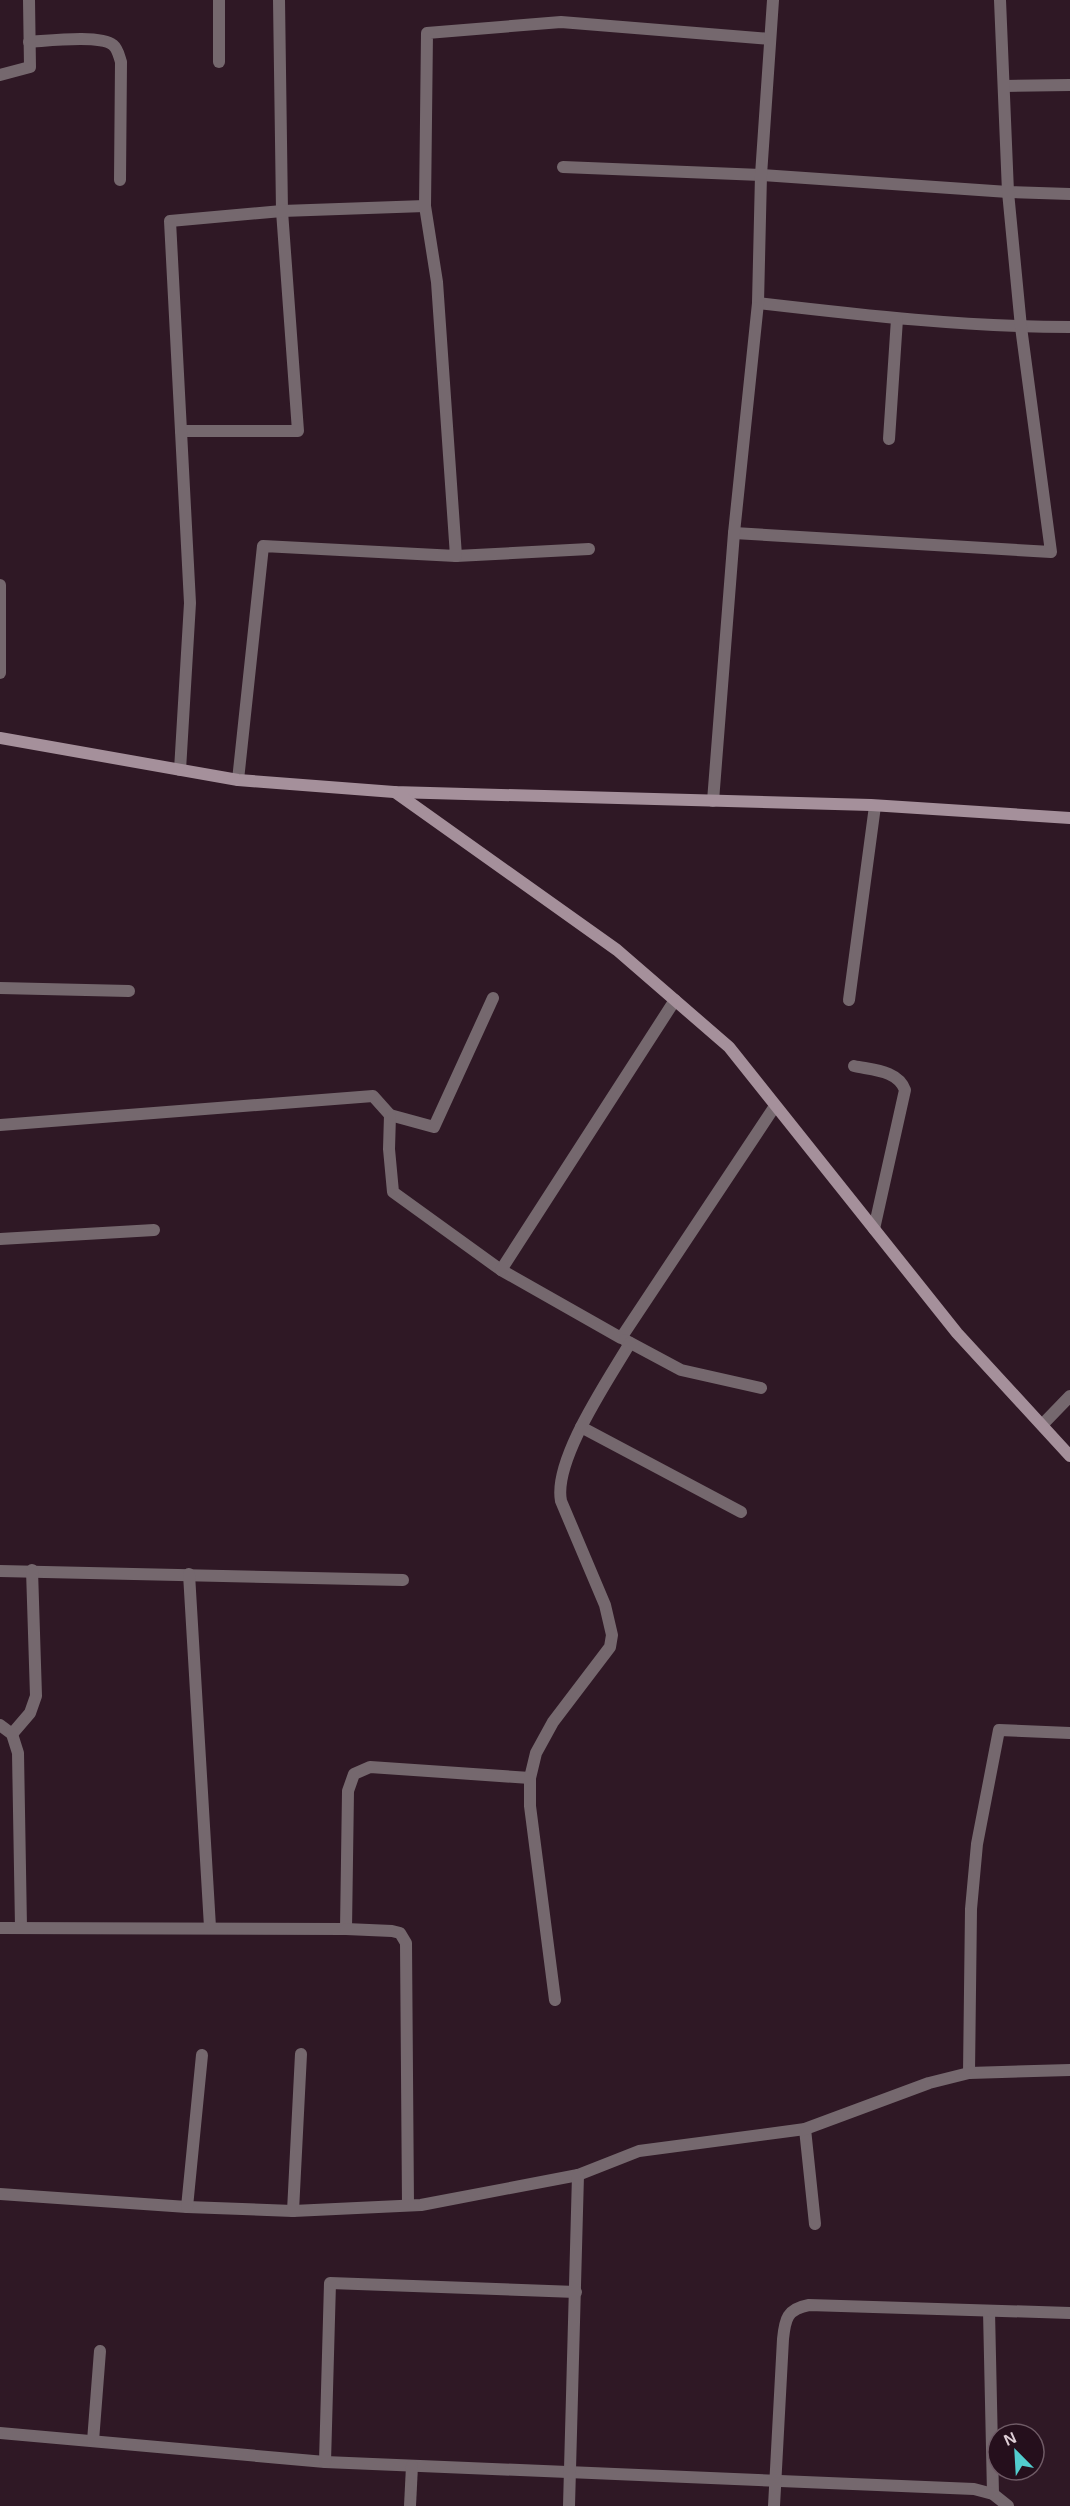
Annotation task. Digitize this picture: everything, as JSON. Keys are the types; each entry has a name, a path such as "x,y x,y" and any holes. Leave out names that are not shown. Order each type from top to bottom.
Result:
{"street":[{"path":"0,75 30,68 29,0"},
{"path":"219,0 219,62"},
{"path":"181,431 298,431 282,211 279,0"},
{"path":"713,801 734,533 758,303 761,175 773,0"},
{"path":"734,533 1051,552 1021,327 1008,192 1000,0"},
{"path":"456,556 437,282 425,206 427,33 561,22 770,39"},
{"path":"29,42 94,39 106,41 118,51 121,62 120,180"},
{"path":"1004,86 1070,85"},
{"path":"563,167 761,175 1008,192 1070,194"},
{"path":"180,770 190,603 170,221 282,211 425,206"},
{"path":"758,303 897,319 1021,327 1070,327"},
{"path":"888,439 897,319"},
{"path":"238,780 263,546 456,556 589,549"},
{"path":"0,585 0,673"},
{"path":"0,738 238,780 394,792 875,806 1070,818"},
{"path":"394,792 617,950 729,1047 957,1333 1070,1456"},
{"path":"849,1000 875,806"},
{"path":"0,988 129,991"},
{"path":"0,1125 373,1096 390,1115 434,1126 494,998"},
{"path":"501,1270 675,1000"},
{"path":"854,1066 896,1077 902,1082 904,1090 874,1229"},
{"path":"555,2000 530,1806 530,1778 536,1753 553,1722 610,1647 612,1635 605,1605 561,1501 559,1491 561,1479 581,1427 626,1340 775,1106"},
{"path":"390,1115 389,1149 393,1192 501,1270 681,1370 761,1388"},
{"path":"0,1239 154,1230"},
{"path":"1042,1425 1070,1396"},
{"path":"581,1427 741,1512"},
{"path":"12,1734 30,1713 36,1696 32,1570"},
{"path":"0,1571 403,1580"},
{"path":"189,1574 210,1928"},
{"path":"0,1725 12,1734 18,1753 21,1927"},
{"path":"969,2073 971,1909 977,1844 999,1730 1070,1733"},
{"path":"346,1929 348,1791 354,1774 370,1767 530,1778"},
{"path":"0,1928 346,1929 400,1933 406,1943 408,2205"},
{"path":"293,2211 301,2054"},
{"path":"187,2207 202,2055"},
{"path":"0,2194 187,2207 293,2211 421,2205 578,2175 639,2151 805,2129 929,2083 969,2073 1070,2070"},
{"path":"805,2129 815,2224"},
{"path":"569,2506 578,2175"},
{"path":"326,2462 330,2283 576,2292"},
{"path":"774,2506 784,2321 793,2309 809,2305 1070,2313"},
{"path":"989,2311 993,2494"},
{"path":"93,2441 100,2351"},
{"path":"0,2433 326,2462 974,2489 993,2494 1008,2506"},
{"path":"410,2506 412,2466"}]}
